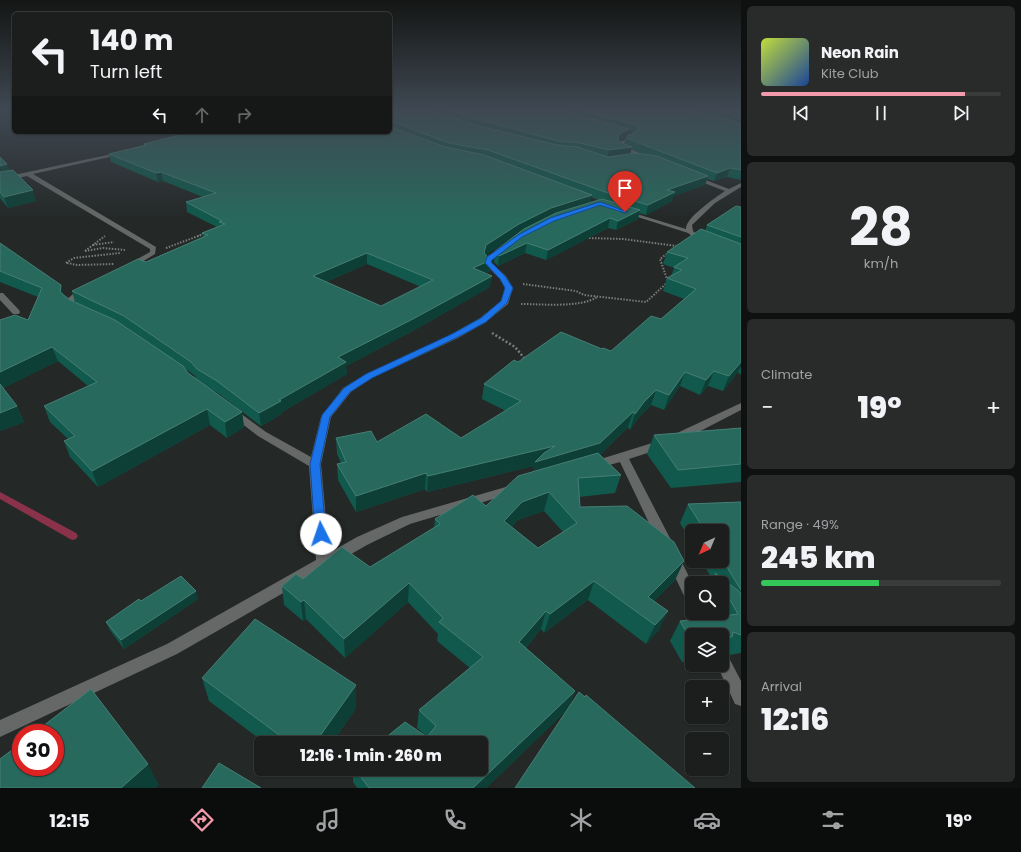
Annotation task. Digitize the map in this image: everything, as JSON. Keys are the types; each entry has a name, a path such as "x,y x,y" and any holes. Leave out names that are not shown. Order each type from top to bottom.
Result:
{"street":[{"path":"619,146 621,148 655,162 634,158"},
{"path":"0,180 129,152"},
{"path":"28,174 112,222 153,250 136,262 123,268"},
{"path":"688,176 729,191"},
{"path":"690,232 689,225 703,208 741,185"},
{"path":"622,211 690,232 698,238"},
{"path":"323,563 315,464 326,417 347,390 369,376 455,336 477,324 505,302 509,288 488,263 489,259 514,240"},
{"path":"85,313 69,304 69,301 78,292 91,285"},
{"path":"0,295 16,312"},
{"path":"224,405 262,434 315,464"},
{"path":"585,468 642,451 690,433 741,406"},
{"path":"623,457 685,584"},
{"path":"0,729 172,649 362,541 406,520 526,485"},
{"path":"728,672 741,698"}],"path":[{"path":"112,222 106,228 106,234 100,241 85,251 103,248 115,250 153,250"},
{"path":"670,226 674,234 673,241 677,246"},
{"path":"136,262 99,265 66,263 74,258 85,256 153,250 211,231"},
{"path":"582,238 623,239 677,246"},
{"path":"509,288 520,284 534,284 597,296 646,302 668,282 660,259 670,251"},
{"path":"505,302 529,304 591,301 597,296"},
{"path":"477,324 521,351 527,362"}],"building":[{"path":"144,146 442,146 484,155 592,195 551,208 519,224 486,245 484,253 491,260 473,268 492,276 411,320 338,357 346,362 259,413 217,381 197,369 191,362 124,316 72,291 138,259 146,262 208,235 202,233 225,224 219,222 222,221 186,202 216,193 161,172 156,173 109,154","holes":["367,253 433,280 381,306 313,276"]},
{"path":"464,146 565,146 578,147 608,157 636,153 657,156 708,176 667,190 675,192 648,205 605,192 488,150"},
{"path":"591,146 632,147 609,150"},
{"path":"646,146 741,146 741,170 730,168 717,173"},
{"path":"0,157 7,164 0,166"},
{"path":"13,170 33,190 4,197 0,192 0,172"},
{"path":"602,199 640,210 618,221 610,218 548,250 527,243 499,256 495,252 524,229 556,213"},
{"path":"736,206 741,207 741,237 707,225"},
{"path":"701,229 741,244 741,362 729,376 714,371 706,380 685,372 669,395 656,390 635,414 633,412 600,443 535,462 544,453 555,446 428,476 426,473 356,496 337,464 346,462 336,438 371,431 377,442 426,414 461,438 521,401 484,384 514,360 518,362 561,332 602,349 611,351 651,316 661,319 696,289 667,278 682,270 674,267 688,258 667,252"},
{"path":"0,243 61,285 60,292 70,300 115,320 183,366 188,373 242,412 225,422 207,409 92,471 64,441 75,436 44,406 97,382 52,347 0,372 0,320 15,315 28,320 42,288 0,271"},
{"path":"0,384 17,406 0,413"},
{"path":"741,428 741,464 678,470 654,435"},
{"path":"598,453 621,475 578,478 580,507 627,506 674,542 684,561 648,597 668,611 655,625 594,581 550,614 546,611 519,642 575,691 488,774 488,736 428,736 436,726 419,710 483,657 439,622 443,618 409,583 344,639 304,600 301,602 282,586 296,574 303,579 342,547 370,567 440,524 435,519 473,495 486,506 518,476","holes":["549,492 577,523 538,548 504,521 522,502"]},
{"path":"741,502 741,590 728,568 729,568 729,524 701,524 688,504"},
{"path":"181,576 196,591 121,640 106,622 139,599 141,601"},
{"path":"729,584 741,593 741,635 733,632 732,637 729,637 729,628 685,628 685,630 680,621 729,620 730,615 738,614 729,598"},
{"path":"255,619 356,685 320,736 281,736 202,678"},
{"path":"91,689 148,764 121,788 0,788 0,759 12,750 12,776 64,776 64,724 46,724"},
{"path":"579,692 585,697 586,695 695,788 515,788"},
{"path":"405,722 426,736 388,736"},
{"path":"219,763 261,788 202,788"},
{"path":"360,776 486,776 473,788 369,788"}],"waterway":[{"path":"0,495 73,536"}],"route":[{"path":"321,534 315,464 326,417 347,390 369,376 455,336 483,320 505,302 509,288 488,263 489,259 520,236 552,220 600,204 625,212"}]}
